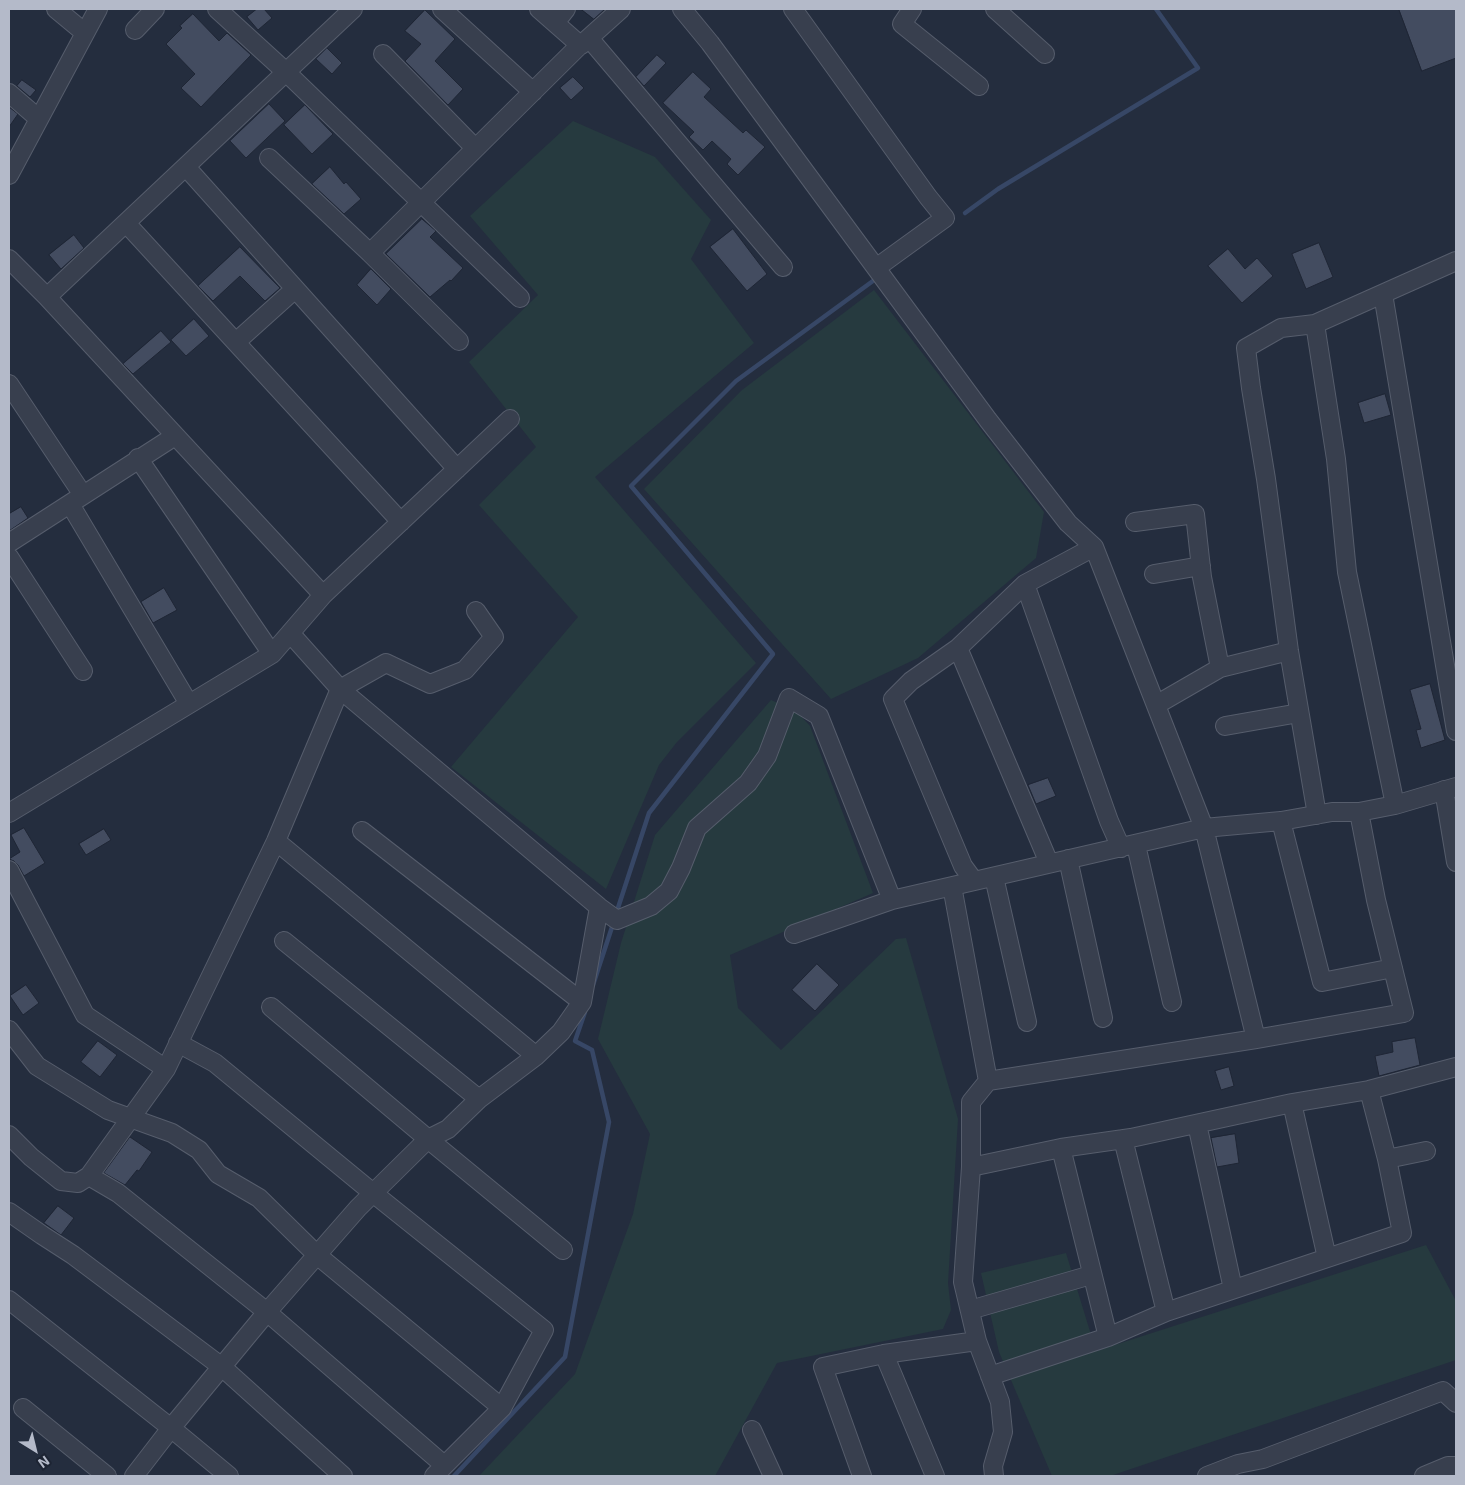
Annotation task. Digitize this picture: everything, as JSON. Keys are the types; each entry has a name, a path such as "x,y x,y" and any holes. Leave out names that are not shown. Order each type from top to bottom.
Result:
{"street":[{"path":"56,9 85,33"},
{"path":"9,175 98,9"},
{"path":"135,30 156,9"},
{"path":"47,297 353,9"},
{"path":"442,9 533,92"},
{"path":"539,9 555,23 584,42 783,267"},
{"path":"555,23 566,9"},
{"path":"370,253 584,42 621,9"},
{"path":"682,9 710,43 988,420 1068,523 1094,547 1204,828 1256,1039"},
{"path":"794,9 945,218 876,268"},
{"path":"912,9 902,24 979,86"},
{"path":"995,9 1046,54"},
{"path":"226,12 520,298"},
{"path":"382,54 475,148"},
{"path":"9,93 39,119"},
{"path":"269,158 370,253 459,341"},
{"path":"186,167 457,469"},
{"path":"126,223 401,522"},
{"path":"9,259 47,297 323,595"},
{"path":"1317,815 1289,651 1266,478 1246,348 1281,328 1315,324 1456,261"},
{"path":"236,342 295,289"},
{"path":"1383,294 1456,731"},
{"path":"1315,324 1336,459 1347,572 1395,804"},
{"path":"9,384 76,500 189,704"},
{"path":"9,812 272,654 323,595 510,419"},
{"path":"9,543 138,458 175,436"},
{"path":"138,458 272,654"},
{"path":"1135,522 1195,514 1201,566 1220,668"},
{"path":"974,881 963,866 893,699 911,681 958,648 1025,584 1094,547"},
{"path":"9,557 83,671"},
{"path":"1154,574 1201,566"},
{"path":"1025,584 1109,821 1129,846 1172,1002"},
{"path":"9,1135 31,1158 61,1181 78,1183 89,1176 166,1069 276,841 340,689 386,663 430,684 465,670 494,637 476,611"},
{"path":"290,633 340,689 609,914"},
{"path":"958,648 1049,863"},
{"path":"1156,705 1220,668 1289,651"},
{"path":"609,914 651,906 669,891 681,868 697,828 748,783 767,756 789,698 819,716 892,900"},
{"path":"1224,726 1299,713"},
{"path":"794,934 892,900 1204,828 1281,820 1332,812 1359,812 1450,789 1456,862"},
{"path":"994,1476 993,1466 1003,1432 1000,1402 977,1342 964,1282 971,1167 971,1102 988,1081 1256,1039 1404,1013 1376,900 1359,812"},
{"path":"1281,820 1322,982 1393,968"},
{"path":"362,831 582,1002"},
{"path":"276,841 536,1056"},
{"path":"1068,859 1103,1018"},
{"path":"9,870 85,1015 166,1069"},
{"path":"994,876 1027,1022"},
{"path":"952,886 988,1081"},
{"path":"134,1476 267,1312 373,1193 428,1139 448,1129 479,1099 536,1056 561,1032 582,1002 609,914"},
{"path":"284,941 479,1099"},
{"path":"271,1007 563,1250"},
{"path":"9,1030 37,1066 108,1110 172,1133 199,1150 218,1174 259,1198 316,1255 502,1408"},
{"path":"89,1176 118,1193 267,1312 439,1471 502,1408 544,1330 215,1063 178,1043"},
{"path":"971,1167 1061,1148 1123,1139 1292,1103 1369,1090 1456,1067"},
{"path":"990,1376 1108,1337 1166,1312 1402,1234 1369,1090"},
{"path":"1292,1103 1327,1258"},
{"path":"1197,1124 1233,1289"},
{"path":"1123,1139 1166,1312"},
{"path":"1061,1148 1091,1275 1108,1337"},
{"path":"1386,1160 1426,1151"},
{"path":"9,1212 73,1255 222,1367 343,1476"},
{"path":"970,1310 1091,1275"},
{"path":"9,1300 172,1428 229,1476"},
{"path":"862,1476 823,1367 884,1354 977,1342"},
{"path":"884,1354 935,1476"},
{"path":"1207,1476 1238,1464 1263,1459 1443,1391 1456,1403"},
{"path":"23,1408 107,1476"},
{"path":"752,1430 773,1476"},
{"path":"1424,1476 1448,1466 1456,1466"}],"green space":[{"path":"573,121 655,157 711,220 691,259 754,343 595,477 756,663 677,742 659,765 606,889 451,767 578,617 479,505 536,447 469,362 538,295 470,216"},
{"path":"874,290 1044,512 1036,558 918,658 831,699 644,489 742,390"},
{"path":"771,700 796,711 810,726 873,893 730,955 738,1008 781,1050 896,939 906,938 958,1119 948,1283 951,1310 943,1329 777,1363 715,1476 479,1476 575,1374 633,1214 650,1134 598,1039 621,943 655,835"},
{"path":"1426,1245 1456,1301 1456,1360 1110,1476 1052,1476 999,1352 981,1273 1066,1253 1096,1351"}],"building":[{"path":"257,9 264,9 272,18 258,30 247,17"},
{"path":"581,9 605,9 594,19"},
{"path":"1399,9 1456,9 1456,58 1422,71"},
{"path":"425,10 455,39 435,61 463,89 448,105 405,61 421,44 405,31"},
{"path":"193,14 219,41 227,33 251,55 201,107 181,88 195,74 166,44 182,28 180,26"},
{"path":"327,48 342,63 332,74 316,59"},
{"path":"657,55 666,63 644,86 636,77"},
{"path":"693,72 711,89 704,97 743,133 746,130 765,147 738,175 727,164 731,159 712,141 703,150 689,137 694,132 663,103"},
{"path":"573,77 584,88 571,100 560,88"},
{"path":"22,80 36,90 30,97 17,86"},
{"path":"269,104 285,121 246,158 230,141"},
{"path":"305,105 333,134 312,154 284,125"},
{"path":"9,107 18,114 9,127"},
{"path":"330,167 344,184 346,182 361,199 344,214 312,184"},
{"path":"422,219 436,231 430,237 463,268 451,281 430,297 386,254"},
{"path":"733,229 767,274 747,291 710,247"},
{"path":"74,235 84,248 61,269 49,255"},
{"path":"1319,243 1333,277 1306,289 1292,254"},
{"path":"240,247 280,288 265,301 240,276 213,301 198,286"},
{"path":"1228,249 1245,269 1257,258 1273,276 1242,303 1208,266"},
{"path":"371,269 391,289 377,305 357,285"},
{"path":"194,319 209,336 186,356 171,340"},
{"path":"161,331 171,342 133,374 123,364"},
{"path":"1385,394 1391,415 1364,423 1358,403"},
{"path":"21,507 28,518 9,531 9,514"},
{"path":"164,588 177,610 153,623 141,602"},
{"path":"1430,684 1445,740 1421,748 1416,730 1421,729 1410,690"},
{"path":"1048,778 1056,796 1036,804 1028,785"},
{"path":"24,828 45,863 24,876 18,865 9,859 20,852 11,835"},
{"path":"104,829 111,840 86,855 79,844"},
{"path":"817,964 839,985 815,1011 792,990"},
{"path":"26,985 39,1003 23,1015 10,996"},
{"path":"1415,1038 1420,1065 1379,1076 1375,1056 1393,1052 1392,1042"},
{"path":"98,1041 117,1055 100,1077 81,1062"},
{"path":"1229,1067 1234,1086 1221,1090 1215,1071"},
{"path":"1235,1134 1239,1163 1217,1167 1211,1138"},
{"path":"130,1137 152,1152 139,1171 137,1170 125,1185 104,1173"},
{"path":"58,1206 74,1218 61,1235 44,1223"}],"waterway":[{"path":"965,213 998,189 1198,68 1156,9"},
{"path":"616,914 649,813 773,654 631,486 736,381 877,278"},
{"path":"593,985 613,924"},
{"path":"454,1476 565,1357 609,1122 592,1050 575,1041 585,1012"}]}
